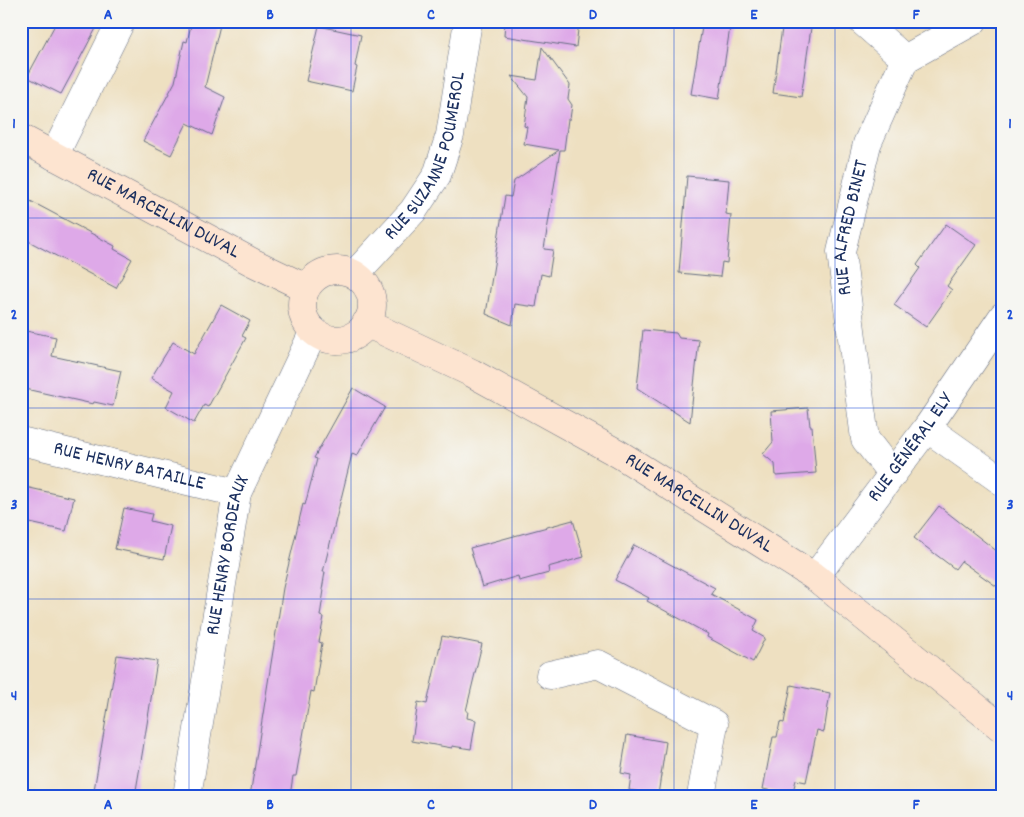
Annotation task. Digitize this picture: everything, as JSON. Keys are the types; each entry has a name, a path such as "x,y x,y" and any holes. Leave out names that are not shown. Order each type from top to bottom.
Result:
{"main road":[{"name":"RUE MARCELLIN DUVAL","path":"21,138 252,262 306,288"},
{"path":"344,270 355,274 363,281 369,291 372,302 371,313 366,324 348,338 336,340 324,337 314,331 302,311 302,299 306,288 322,272 344,270"},
{"name":"RUE MARCELLIN DUVAL","path":"366,324 472,374 619,454 815,577 1003,729"}],"street":[{"path":"54,156 121,21"},
{"name":"RUE SUZANNE POUMEROL","path":"355,274 413,211 437,175 450,136 468,21"},
{"path":"862,21 905,59 972,21"},
{"name":"RUE ALFRED BINET","path":"892,474 865,439 841,252 867,144 905,59"},
{"name":"RUE GÉNÉRAL ELY","path":"815,577 927,428 1003,316"},
{"name":"RUE HENRY BORDEAUX","path":"186,796 237,493 314,331"},
{"path":"927,428 1003,482"},
{"name":"RUE HENRY BATAILLE","path":"21,441 237,493"},
{"path":"550,675 598,664 714,724 701,796"}],"building":[{"path":"57,21 100,21 61,94 27,77"},
{"path":"192,21 221,21 205,87 225,97 212,135 187,123 171,155 143,141 175,82 184,41 187,42"},
{"path":"505,21 579,21 576,47 504,36"},
{"path":"703,21 731,21 719,99 691,94"},
{"path":"783,21 812,21 801,97 773,93"},
{"path":"319,26 361,35 352,91 306,81"},
{"path":"542,47 570,85 568,99 572,105 564,150 560,150 544,249 553,250 549,276 541,274 536,307 515,304 512,325 486,314 505,196 511,197 514,181 559,150 524,144 527,127 524,126 528,97 511,76 537,80"},
{"path":"687,176 729,180 726,214 731,215 727,263 722,262 720,277 679,273"},
{"path":"21,196 115,246 114,249 132,259 116,288 21,237"},
{"path":"946,224 976,245 947,286 952,290 926,327 894,305 920,268 917,265"},
{"path":"221,305 250,321 242,336 246,338 208,407 204,405 194,423 166,407 174,391 151,378 173,342 194,354"},
{"path":"21,330 56,337 52,356 121,371 113,406 94,402 93,404 21,388"},
{"path":"643,330 676,333 679,338 699,340 690,422 637,388"},
{"path":"353,388 385,407 357,456 352,454 323,572 325,572 322,590 324,590 320,616 324,617 319,642 322,643 314,692 311,691 296,776 293,776 290,796 250,796 283,588 303,504 305,505 317,459 314,458"},
{"path":"808,408 810,426 812,426 816,473 776,476 775,464 763,454 773,442 771,411"},
{"path":"21,486 74,498 66,531 21,521"},
{"path":"939,506 1003,556 1003,591 961,561 955,569 914,538"},
{"path":"124,508 152,514 150,521 171,526 164,559 115,549"},
{"path":"573,520 584,557 548,567 549,573 519,581 518,576 482,587 470,548"},
{"path":"634,545 715,588 711,594 758,620 753,631 765,638 753,662 707,637 708,634 647,601 649,598 615,580"},
{"path":"442,636 482,644 466,711 468,711 467,718 476,720 471,749 452,746 452,748 412,741 418,702 427,704"},
{"path":"117,655 157,661 135,796 93,796"},
{"path":"791,685 830,693 824,732 817,730 806,782 796,780 792,795 763,789 773,737 777,737 780,722 784,723"},
{"path":"627,735 666,742 658,795 629,790 631,775 621,773"}]}
